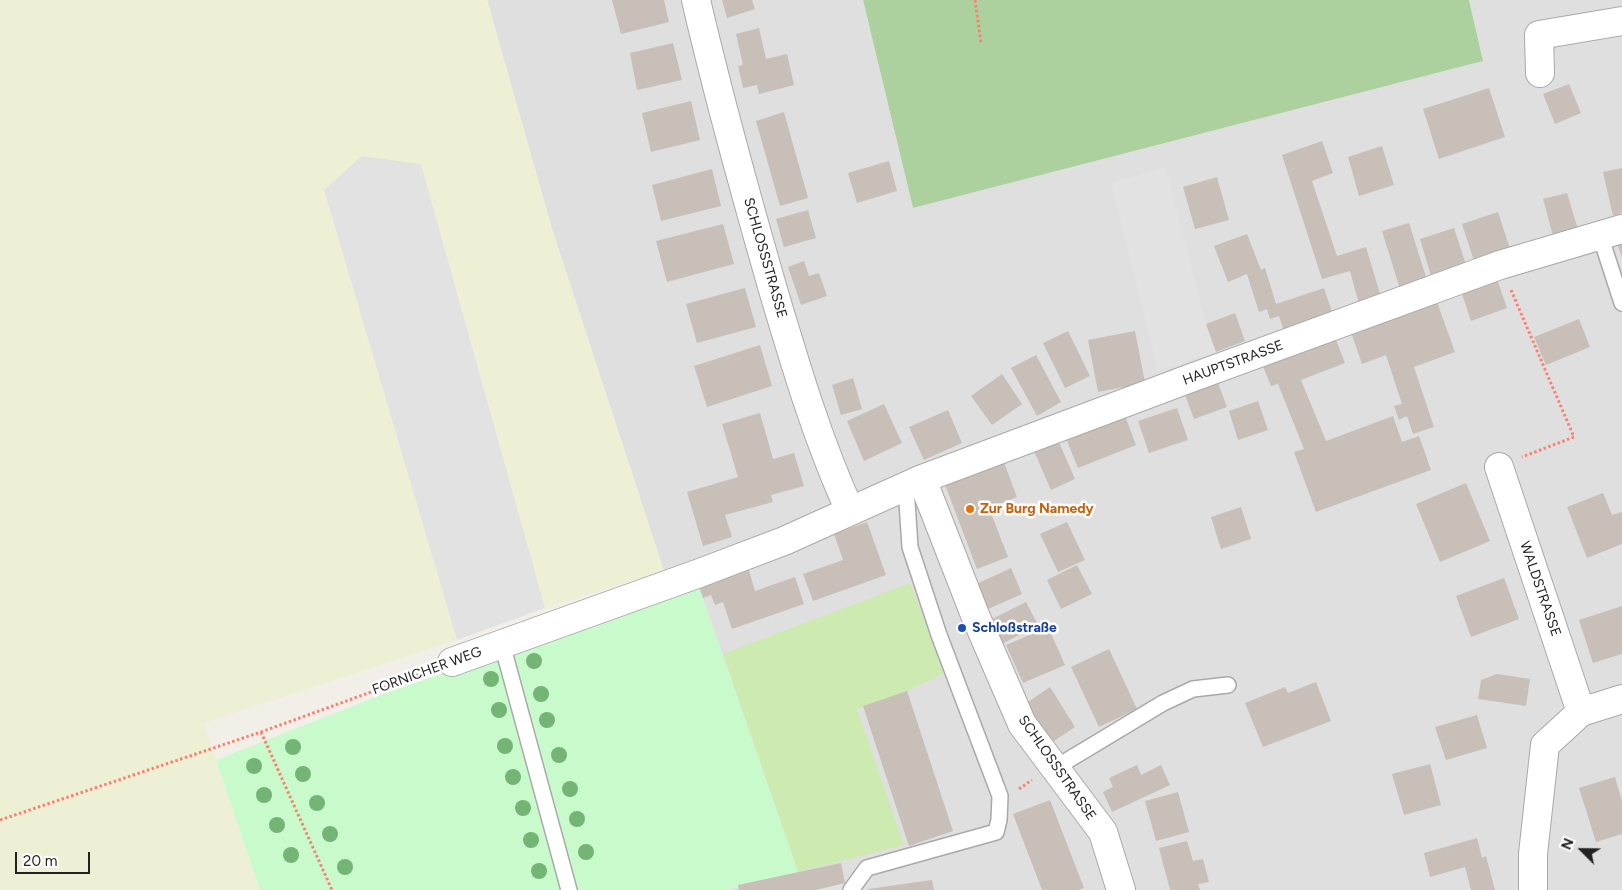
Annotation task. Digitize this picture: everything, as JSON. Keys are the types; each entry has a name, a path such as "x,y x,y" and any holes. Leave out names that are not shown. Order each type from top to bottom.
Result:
{"street":[{"name":"SCHLOSSSTRASSE","path":"696,0 747,198 799,377 834,475 850,511"},
{"path":"1540,73 1539,34 1622,21"},
{"name":"HAUPTSTRASSE","path":"850,511 914,483 1500,265 1611,232"},
{"name":"WALDSTRASSE","path":"1498,467 1582,712"},
{"name":"SCHLOSSSTRASSE","path":"914,483 975,615 1022,724 1102,832 1121,890"},
{"name":"FORNICHER WEG","path":"452,662 784,541 850,511"},
{"path":"1533,890 1533,854 1545,745 1582,712 1622,699"}],"lane":[{"path":"1611,232 1622,303"},
{"path":"851,890 867,868 996,832 999,820 1000,796 939,635 910,547 914,483"},
{"path":"502,644 569,890"},
{"path":"1055,768 1163,703 1193,689 1228,685"}],"path":[{"path":"975,0 981,43"},
{"path":"1498,467 1574,437 1500,265"},
{"name":"FORNICHER WEG","path":"0,820 261,732 452,662"},
{"path":"261,732 332,890"}],"shaded area":[{"path":"487,0 863,0 913,208 1483,61 1469,0 1622,0 1622,890 727,890 798,872 699,587 664,571 552,229"},
{"path":"362,156 421,164 545,608 457,640 324,190"},
{"path":"1166,167 1206,324 1216,352 1158,371 1111,183"},
{"path":"845,883 866,890 816,890"}],"green space":[{"path":"0,0 487,0 552,229 664,571 545,608 421,164 324,191 457,640 204,723 260,890 0,890"},
{"path":"863,0 1469,0 1483,61 913,208"},
{"path":"910,583 945,673 907,691 857,709 904,845 798,872 723,654"},
{"path":"699,587 798,872 727,890 260,890 216,760 386,693"}],"building":[{"path":"612,0 664,0 669,22 621,34"},
{"path":"722,0 752,0 755,9 727,18"},
{"path":"759,28 766,59 787,54 794,85 759,94 757,85 743,88 738,66 743,65 736,34"},
{"path":"673,43 682,80 637,90 630,53"},
{"path":"1569,84 1581,113 1555,124 1543,94"},
{"path":"1489,88 1505,137 1439,159 1423,109"},
{"path":"691,101 700,140 651,152 642,113"},
{"path":"784,112 808,198 780,206 756,121"},
{"path":"1322,141 1333,173 1312,181 1337,256 1366,247 1381,297 1359,304 1350,271 1322,279 1282,155"},
{"path":"1382,146 1394,185 1359,196 1348,157"},
{"path":"889,161 897,191 857,203 848,173"},
{"path":"1622,168 1622,213 1613,216 1603,172"},
{"path":"712,169 721,206 661,221 652,185"},
{"path":"1217,177 1229,220 1195,229 1183,187"},
{"path":"1567,193 1578,229 1553,236 1543,199"},
{"path":"808,210 816,238 784,247 776,219"},
{"path":"1498,212 1511,252 1475,264 1462,224"},
{"path":"1409,223 1427,280 1400,289 1382,231"},
{"path":"723,224 734,264 667,282 656,241"},
{"path":"1454,228 1466,265 1431,276 1420,239"},
{"path":"1247,234 1261,270 1265,268 1276,304 1324,288 1333,315 1284,331 1279,316 1270,319 1267,309 1259,312 1247,274 1228,282 1214,246"},
{"path":"1622,244 1622,258 1618,245"},
{"path":"804,261 809,276 819,273 827,296 801,305 788,267"},
{"path":"1497,279 1507,308 1471,321 1461,291"},
{"path":"745,288 756,327 697,343 686,304"},
{"path":"1437,302 1455,352 1414,367 1434,427 1413,434 1407,416 1399,420 1394,406 1402,404 1386,355 1362,364 1351,332"},
{"path":"1235,313 1245,341 1216,352 1206,324"},
{"path":"1579,319 1590,347 1546,365 1534,337"},
{"path":"1068,331 1090,376 1065,388 1043,343"},
{"path":"1135,331 1145,383 1098,392 1088,340"},
{"path":"1334,335 1345,363 1301,380 1326,441 1393,416 1402,442 1419,436 1431,470 1316,512 1294,452 1304,449 1278,384 1283,382 1271,386 1262,364"},
{"path":"760,345 772,386 707,407 694,366"},
{"path":"1036,355 1061,402 1037,416 1011,368"},
{"path":"1002,374 1022,404 992,425 971,396"},
{"path":"853,378 862,409 841,415 832,385"},
{"path":"1218,383 1227,407 1194,419 1185,395"},
{"path":"1258,401 1268,430 1238,440 1229,411"},
{"path":"884,404 902,443 864,461 847,421"},
{"path":"1177,408 1188,440 1149,453 1138,421"},
{"path":"948,410 962,443 924,460 909,427"},
{"path":"760,413 773,459 794,453 804,486 771,495 773,502 725,515 732,537 703,546 687,492 738,477 722,424"},
{"path":"1124,413 1136,445 1078,468 1065,436"},
{"path":"1058,440 1075,479 1051,490 1034,451"},
{"path":"1003,460 1017,497 989,508 1008,557 977,569 944,482"},
{"path":"1466,483 1490,541 1440,562 1416,504"},
{"path":"1603,493 1612,515 1622,512 1622,544 1587,558 1567,507"},
{"path":"1241,507 1251,539 1221,549 1211,517"},
{"path":"867,522 886,575 813,601 803,574 843,560 834,534"},
{"path":"1067,522 1085,560 1058,572 1040,534"},
{"path":"1077,565 1092,594 1061,609 1047,580"},
{"path":"748,567 755,591 795,577 804,604 732,629 723,602 715,605 711,595 703,598 699,587"},
{"path":"1011,568 1022,594 986,610 974,585"},
{"path":"1504,578 1519,619 1471,637 1456,596"},
{"path":"1026,602 1038,625 1000,645 988,621"},
{"path":"1622,606 1622,654 1593,663 1579,620"},
{"path":"1048,627 1065,665 1023,683 1006,645"},
{"path":"1109,649 1137,709 1099,727 1071,667"},
{"path":"1497,674 1530,679 1526,706 1478,699 1481,680"},
{"path":"1316,682 1331,721 1263,747 1245,703 1285,687 1288,693"},
{"path":"1050,687 1075,727 1051,743 1025,704"},
{"path":"907,691 953,831 909,846 863,706"},
{"path":"1477,715 1487,748 1446,760 1435,727"},
{"path":"1430,764 1441,805 1404,815 1392,774"},
{"path":"1137,765 1141,775 1161,765 1170,785 1112,812 1103,792 1113,787 1109,778"},
{"path":"1615,777 1622,801 1622,834 1596,842 1579,788"},
{"path":"1178,792 1189,832 1156,841 1145,801"},
{"path":"1050,800 1084,888 1078,890 1042,890 1013,814"},
{"path":"1477,838 1482,858 1486,856 1495,890 1471,890 1465,867 1430,877 1424,853"},
{"path":"1187,841 1193,861 1203,859 1209,882 1198,884 1200,890 1170,890 1159,848"},
{"path":"841,863 845,883 816,890 739,890 738,885"},
{"path":"932,880 934,890 868,890 868,889"}],"place":[{"name":"Zur Burg Namedy","path":"970,509"},
{"name":"Schloßstraße","path":"962,628"}]}
